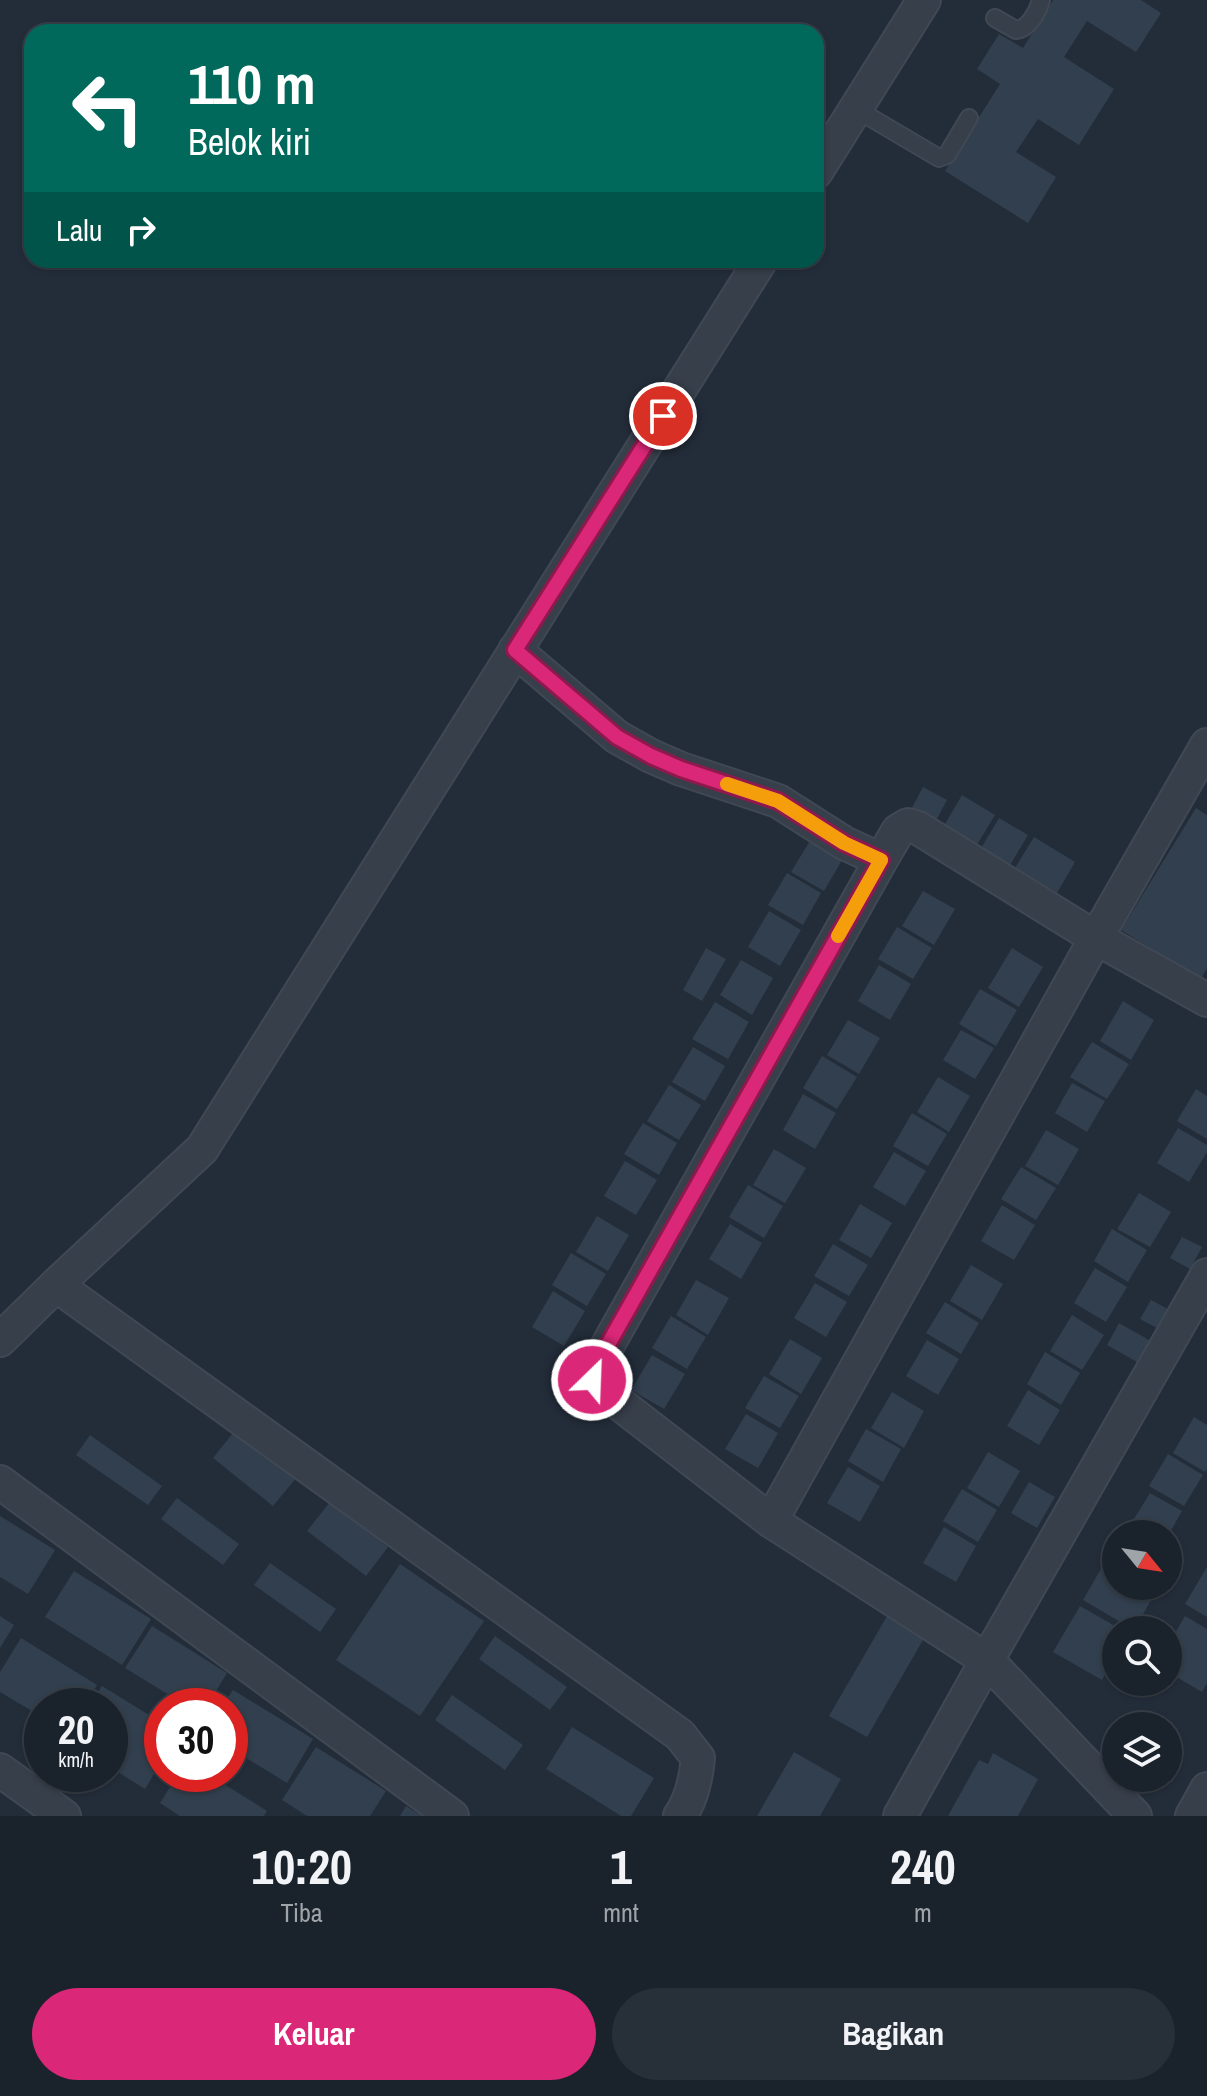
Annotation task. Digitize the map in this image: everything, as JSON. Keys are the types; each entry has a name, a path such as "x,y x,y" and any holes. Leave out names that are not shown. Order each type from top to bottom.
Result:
{"street":[{"path":"824,159 924,0"},
{"path":"0,1340 202,1149 756,268"},
{"path":"515,650 617,737 681,769 778,801 844,843 881,860"},
{"path":"771,1521 1207,745"},
{"path":"1135,1816 987,1660 771,1521 598,1387 592,1380 592,1373 898,831 908,825 918,828 1096,938 1207,1000"},
{"path":"900,1816 1207,1275"},
{"path":"56,1285 680,1735 698,1758 696,1780 680,1816"},
{"path":"0,1482 452,1816"},
{"path":"0,1770 64,1816"},
{"path":"1192,1816 1207,1789"}],"lane":[{"path":"995,18 1020,31 1027,26 1041,0"},
{"path":"856,109 939,158 947,155 969,118"}],"building":[{"path":"1053,0 1141,0 1161,13 1136,52 1087,21 1064,57 1114,89 1079,145 1038,119 1016,152 1056,177 1028,223 945,171 1000,84 977,69 999,34 1023,48"},
{"path":"923,787 947,800 930,832 906,819"},
{"path":"962,795 995,815 975,848 942,829"},
{"path":"1196,808 1207,815 1207,968 1201,979 1121,930"},
{"path":"999,818 1028,835 1009,867 980,850"},
{"path":"813,836 845,855 824,891 791,872"},
{"path":"1034,837 1075,862 1057,893 1015,868"},
{"path":"787,873 821,893 803,925 768,905"},
{"path":"923,891 955,909 934,945 902,926"},
{"path":"769,911 801,930 780,966 748,947"},
{"path":"897,927 932,948 913,979 878,959"},
{"path":"706,948 726,959 702,1001 683,990"},
{"path":"1012,948 1043,967 1019,1007 988,988"},
{"path":"741,960 773,978 752,1015 720,995"},
{"path":"879,965 911,984 890,1020 858,1001"},
{"path":"980,989 1017,1010 996,1046 959,1024"},
{"path":"1123,1001 1154,1020 1131,1060 1100,1041"},
{"path":"715,1002 749,1022 728,1059 692,1039"},
{"path":"848,1020 880,1038 859,1074 827,1055"},
{"path":"961,1030 994,1048 975,1079 943,1060"},
{"path":"1092,1042 1129,1064 1107,1099 1070,1077"},
{"path":"693,1047 725,1066 705,1101 672,1082"},
{"path":"822,1056 857,1077 837,1109 803,1088"},
{"path":"938,1077 970,1096 949,1132 917,1112"},
{"path":"1072,1083 1105,1101 1087,1132 1055,1113"},
{"path":"669,1085 701,1105 679,1140 647,1121"},
{"path":"1196,1089 1207,1096 1207,1139 1177,1121"},
{"path":"803,1094 836,1113 815,1149 783,1130"},
{"path":"912,1113 947,1134 928,1166 893,1146"},
{"path":"643,1123 677,1143 659,1175 624,1154"},
{"path":"1178,1128 1207,1145 1207,1152 1189,1182 1157,1163"},
{"path":"1046,1130 1079,1149 1058,1185 1025,1166"},
{"path":"774,1149 806,1168 785,1203 753,1185"},
{"path":"894,1152 926,1171 905,1206 873,1187"},
{"path":"625,1161 657,1180 636,1215 604,1196"},
{"path":"1021,1167 1056,1188 1036,1220 1001,1199"},
{"path":"748,1185 783,1206 764,1238 729,1217"},
{"path":"1139,1193 1171,1212 1150,1247 1117,1229"},
{"path":"860,1204 892,1223 871,1258 839,1240"},
{"path":"1002,1205 1035,1225 1014,1260 981,1241"},
{"path":"597,1216 629,1235 608,1271 576,1252"},
{"path":"730,1224 762,1243 741,1279 709,1259"},
{"path":"1112,1229 1147,1250 1128,1282 1094,1261"},
{"path":"1182,1237 1202,1247 1190,1269 1170,1258"},
{"path":"833,1244 868,1265 849,1296 814,1276"},
{"path":"571,1253 606,1274 587,1306 552,1285"},
{"path":"971,1265 1003,1284 982,1320 950,1301"},
{"path":"1095,1268 1127,1287 1106,1322 1074,1303"},
{"path":"696,1280 729,1298 708,1335 676,1315"},
{"path":"815,1283 847,1302 826,1337 794,1318"},
{"path":"553,1291 585,1311 564,1346 532,1327"},
{"path":"1151,1300 1168,1309 1157,1328 1140,1319"},
{"path":"945,1302 979,1323 961,1354 926,1333"},
{"path":"1072,1315 1104,1335 1082,1370 1050,1351"},
{"path":"671,1316 706,1337 687,1369 652,1348"},
{"path":"1119,1323 1156,1344 1144,1366 1107,1345"},
{"path":"790,1339 822,1358 801,1394 769,1374"},
{"path":"927,1340 959,1359 938,1395 906,1376"},
{"path":"1045,1352 1080,1373 1061,1405 1027,1384"},
{"path":"652,1355 685,1374 664,1409 631,1390"},
{"path":"764,1376 799,1396 780,1428 745,1408"},
{"path":"1028,1390 1060,1410 1039,1445 1007,1426"},
{"path":"892,1392 924,1411 904,1448 871,1428"},
{"path":"746,1414 778,1433 758,1468 725,1449"},
{"path":"1194,1417 1207,1425 1205,1472 1173,1453"},
{"path":"237,1428 297,1477 273,1506 213,1458"},
{"path":"866,1429 901,1449 883,1482 848,1461"},
{"path":"90,1435 162,1486 148,1505 76,1455"},
{"path":"988,1452 1020,1471 999,1507 967,1488"},
{"path":"1168,1454 1203,1475 1184,1506 1149,1486"},
{"path":"848,1467 880,1486 860,1522 827,1503"},
{"path":"1029,1482 1055,1497 1037,1528 1011,1513"},
{"path":"962,1489 997,1510 978,1542 943,1521"},
{"path":"1150,1493 1182,1511 1177,1520 1133,1520"},
{"path":"177,1498 239,1544 223,1565 161,1519"},
{"path":"330,1502 388,1547 366,1576 307,1531"},
{"path":"0,1516 55,1550 28,1594 0,1577"},
{"path":"944,1527 976,1546 956,1582 923,1563"},
{"path":"270,1563 336,1609 320,1632 254,1585"},
{"path":"400,1564 484,1621 420,1716 336,1660"},
{"path":"1102,1567 1102,1600 1151,1600 1142,1616 1110,1616 1083,1600"},
{"path":"1207,1567 1207,1617 1185,1604"},
{"path":"74,1571 151,1619 122,1665 45,1617"},
{"path":"1080,1606 1102,1619 1102,1680 1053,1652"},
{"path":"890,1611 927,1633 867,1737 829,1716"},
{"path":"0,1616 14,1625 0,1648"},
{"path":"1185,1616 1207,1629 1207,1683 1202,1692 1182,1680 1182,1621"},
{"path":"152,1626 227,1673 218,1688 158,1688 125,1668"},
{"path":"495,1636 567,1687 550,1710 479,1659"},
{"path":"21,1638 97,1685 95,1688 24,1688 24,1706 0,1692 0,1672"},
{"path":"452,1695 523,1745 505,1770 435,1720"},
{"path":"248,1699 313,1739 287,1783 248,1759"},
{"path":"128,1702 144,1712 144,1788 128,1778"},
{"path":"572,1727 654,1778 631,1816 621,1816 546,1769"},
{"path":"316,1747 386,1791 370,1816 307,1816 282,1800"},
{"path":"794,1752 841,1779 820,1816 757,1816"},
{"path":"993,1753 1038,1779 1018,1816 948,1816 979,1760 988,1764"},
{"path":"167,1792 237,1792 267,1811 264,1816 180,1816 160,1803"},
{"path":"406,1806 422,1816 400,1816"}],"slow traffic":[{"path":"727,784 778,801 844,843 881,860 838,936"}],"route":[{"path":"592,1380 592,1373 881,860 844,843 778,801 681,769 617,737 515,650 663,416"}]}
